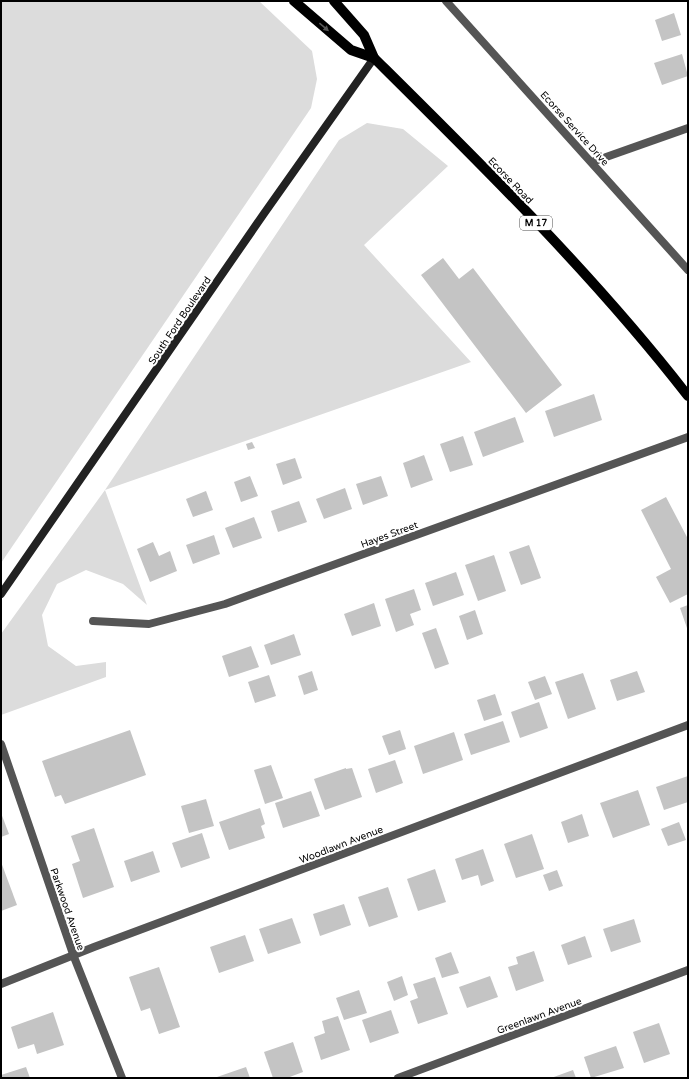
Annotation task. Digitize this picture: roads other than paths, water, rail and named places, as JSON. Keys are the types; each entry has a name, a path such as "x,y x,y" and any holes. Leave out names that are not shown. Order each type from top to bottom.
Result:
{"main road":[{"name":"Ecorse Road","path":"294,1 351,50 374,58"},
{"name":"Ecorse Road","path":"334,1 364,35 374,58 515,200 648,346 688,396"},
{"name":"South Ford Boulevard","path":"1,594 263,215 374,58"}],"street":[{"name":"Ecorse Service Drive","path":"446,1 688,270"},
{"path":"592,162 688,128"},
{"name":"Hayes Street","path":"93,621 149,624 225,604 688,437"},
{"name":"Woodlawn Avenue","path":"1,984 74,957 116,939 688,725"},
{"name":"Parkwood Avenue","path":"1,744 74,957 122,1078"},
{"name":"Greenlawn Avenue","path":"398,1078 688,970"}]}
